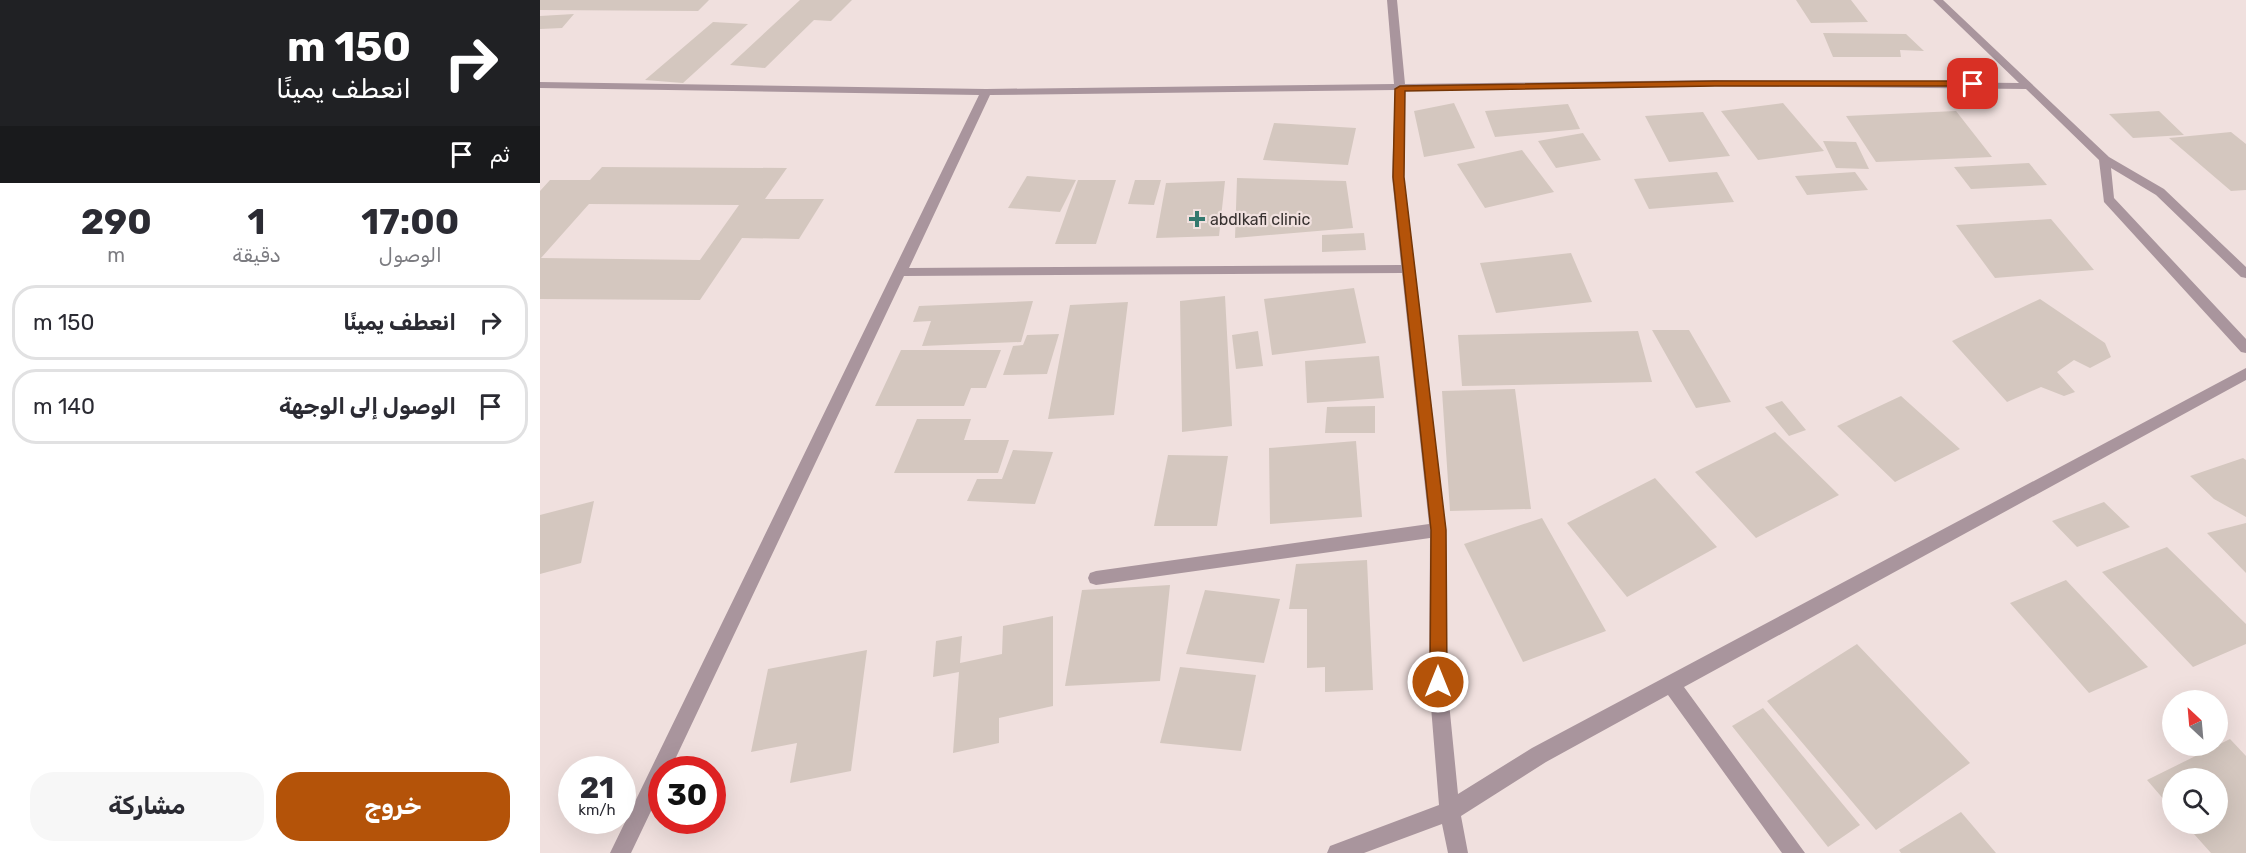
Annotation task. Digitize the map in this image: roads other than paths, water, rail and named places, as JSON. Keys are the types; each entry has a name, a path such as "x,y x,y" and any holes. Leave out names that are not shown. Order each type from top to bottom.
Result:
{"street":[{"path":"1392,0 1400,89 1398,177 1438,530 1438,682 1449,811 1458,853"},
{"path":"1938,0 2105,159 2160,192 2246,274"},
{"path":"540,85 986,92 1400,89 1715,83 2030,86"},
{"path":"620,853 986,92"},
{"path":"2105,159 2108,199 2246,348"},
{"path":"900,272 1407,269"},
{"path":"1336,853 1449,811 1539,755 1672,686 2246,373"},
{"path":"1096,578 1438,530"},
{"path":"1672,686 1795,853"}],"place":[{"name":"abdlkafi clinic","path":"1197,219"}]}
